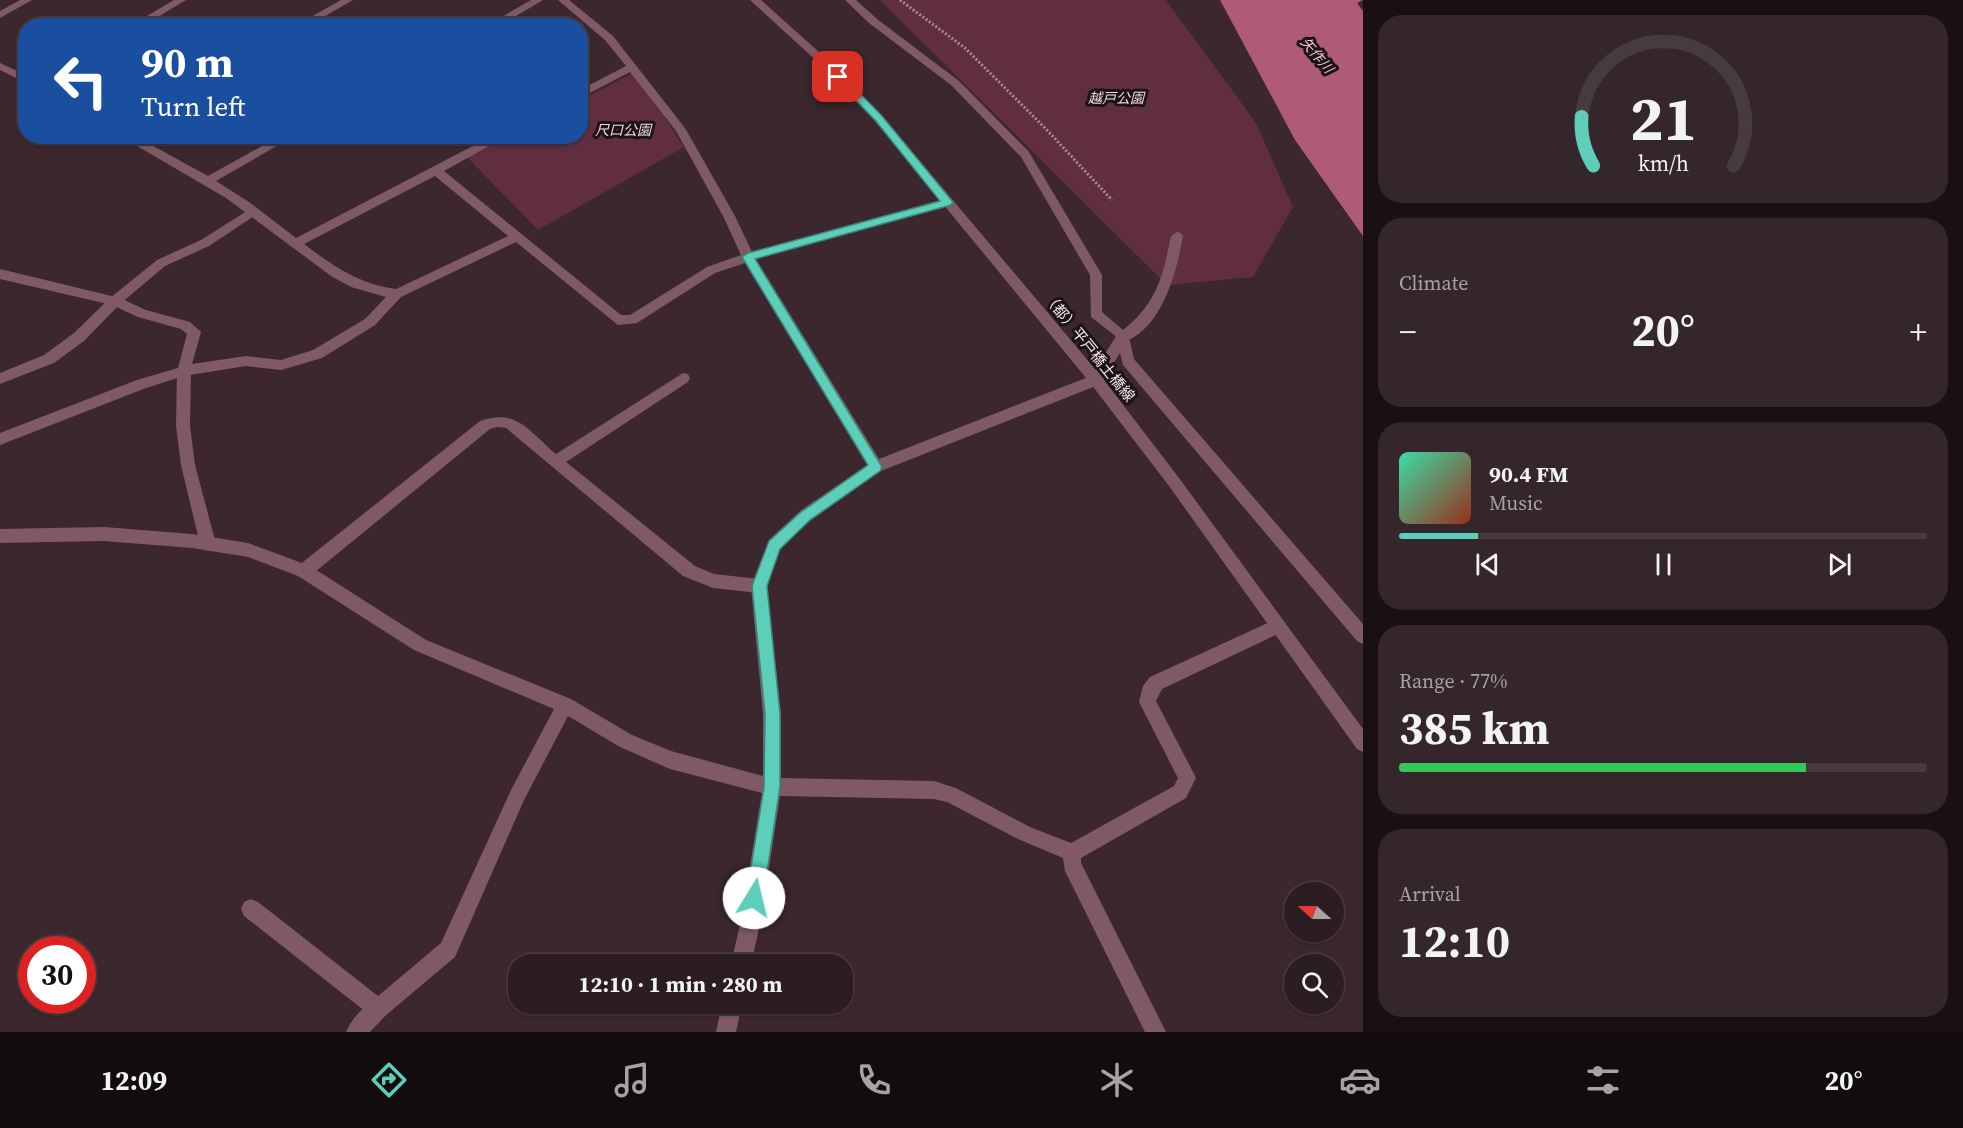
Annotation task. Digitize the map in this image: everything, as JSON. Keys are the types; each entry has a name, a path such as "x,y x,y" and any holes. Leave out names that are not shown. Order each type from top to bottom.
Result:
{"street":[{"path":"0,15 27,0"},
{"path":"149,18 181,0"},
{"path":"315,18 348,0"},
{"path":"505,18 538,0"},
{"path":"564,0 586,18"},
{"name":"（都）平戸橋土橋線","path":"755,0 825,63 878,118 1096,380 1174,482 1363,743"},
{"path":"850,0 873,21 955,83 1025,155 1096,275 1096,314 1123,337 1128,361 1363,636"},
{"path":"588,20 604,33 681,130 729,216 748,257 876,467"},
{"path":"0,66 18,76"},
{"path":"588,91 632,67"},
{"path":"140,144 208,181 254,211 311,258 381,294 397,294"},
{"path":"208,181 275,144"},
{"path":"294,244 487,144"},
{"path":"437,171 618,320 624,321 632,320 711,270 748,257 948,202"},
{"path":"0,379 49,359 79,337 115,301 161,263 205,243 254,211"},
{"path":"743,954 751,920 772,787 772,714 759,586 774,545 805,516 876,467 1096,380 1123,337 1142,323 1167,285 1177,236"},
{"path":"0,439 142,384 184,371 246,361 281,365 317,354 370,322 397,294 516,237"},
{"path":"0,274 115,301 142,314 185,325 194,332 184,371 183,426 188,465 208,544"},
{"path":"555,462 683,378"},
{"path":"304,571 485,424 497,421 510,423 689,571 713,581 759,586"},
{"path":"0,536 104,534 248,550 304,571 420,645 565,705 626,741 670,760 772,787 934,790 950,794 1024,833 1072,853"},
{"path":"1072,853 1180,792 1187,778 1146,702 1149,692 1156,683 1278,626"},
{"path":"356,1032 378,1009 448,950 518,794 565,705"},
{"path":"1072,853 1072,864 1156,1032"},
{"path":"251,909 378,1009"},
{"path":"726,1032 730,1014"}],"path":[{"path":"900,0 965,48 1045,128 1112,200"}],"green space":[{"name":"越戸公園","path":"880,0 1166,0 1256,123 1293,207 1253,277 1167,285"},
{"name":"尺口公園","path":"635,72 684,147 538,230 467,157 494,144 588,144 588,96"}],"water":[{"name":"矢作川","path":"1220,0 1363,0 1357,3 1363,11 1363,236 1295,140"}],"route":[{"path":"754,898 772,787 772,714 759,586 774,545 805,516 876,467 748,257 948,202 878,118 838,77"}]}
